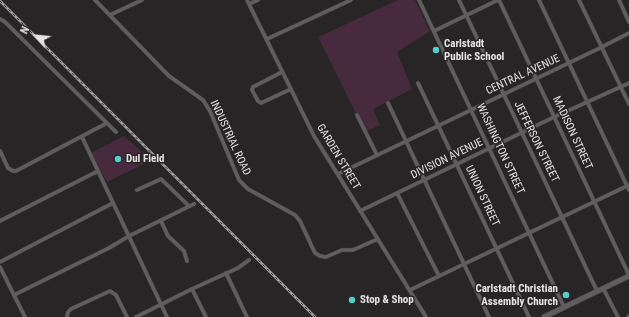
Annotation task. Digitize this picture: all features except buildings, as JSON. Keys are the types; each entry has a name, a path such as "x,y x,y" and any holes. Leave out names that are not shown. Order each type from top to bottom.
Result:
{"street":[{"name":"INDUSTRIAL ROAD","path":"95,0 169,76 199,97 206,104 239,180 248,188 295,214 300,221 315,253 326,257 342,250 354,250 378,239"},
{"path":"110,15 142,0"},
{"name":"GARDEN STREET","path":"247,0 314,136 426,317"},
{"path":"249,4 258,0"},
{"path":"267,39 351,0"},
{"name":"WASHINGTON STREET","path":"419,0 564,307"},
{"name":"JEFFERSON STREET","path":"459,0 597,291"},
{"path":"434,31 499,0"},
{"name":"MADISON STREET","path":"499,0 629,275"},
{"path":"410,290 628,187 539,0"},
{"path":"579,0 629,104"},
{"path":"619,0 629,22"},
{"path":"0,19 116,132"},
{"name":"CENTRAL AVENUE","path":"338,174 570,63 629,33"},
{"path":"282,72 253,87 252,90 258,102 291,89"},
{"name":"UNION STREET","path":"418,83 529,317"},
{"name":"DIVISION AVENUE","path":"360,211 554,117 629,83"},
{"path":"388,103 490,317"},
{"path":"357,115 377,155"},
{"path":"0,151 8,168 16,171 107,123"},
{"path":"82,137 167,317"},
{"path":"0,221 98,171"},
{"path":"138,190 161,179 189,206"},
{"path":"397,193 439,276"},
{"path":"0,262 114,204"},
{"path":"14,295 194,204"},
{"path":"160,221 168,236 184,251 187,261"},
{"path":"136,317 160,304 238,268 249,260"},
{"path":"0,267 24,316 19,317"},
{"path":"226,273 247,317"},
{"path":"544,317 629,275"},
{"path":"604,288 618,317"},
{"path":"192,289 206,317"},
{"path":"67,317 68,312 71,309 110,291 116,295 127,317"}],"shaded area":[{"path":"398,0 415,0 430,31 397,52 412,89 373,109 380,125 365,132 318,37"},
{"name":"Dul Field","path":"124,136 142,152 139,155 144,164 107,182 91,153"}],"railway":[{"path":"0,1 315,317"}],"place":[{"name":"Carlstadt Public School","path":"436,50"},
{"name":"Dul Field","path":"118,159"},
{"name":"Carlstadt Christian Assembly Church","path":"566,295"},
{"name":"Stop & Shop","path":"352,300"}]}
